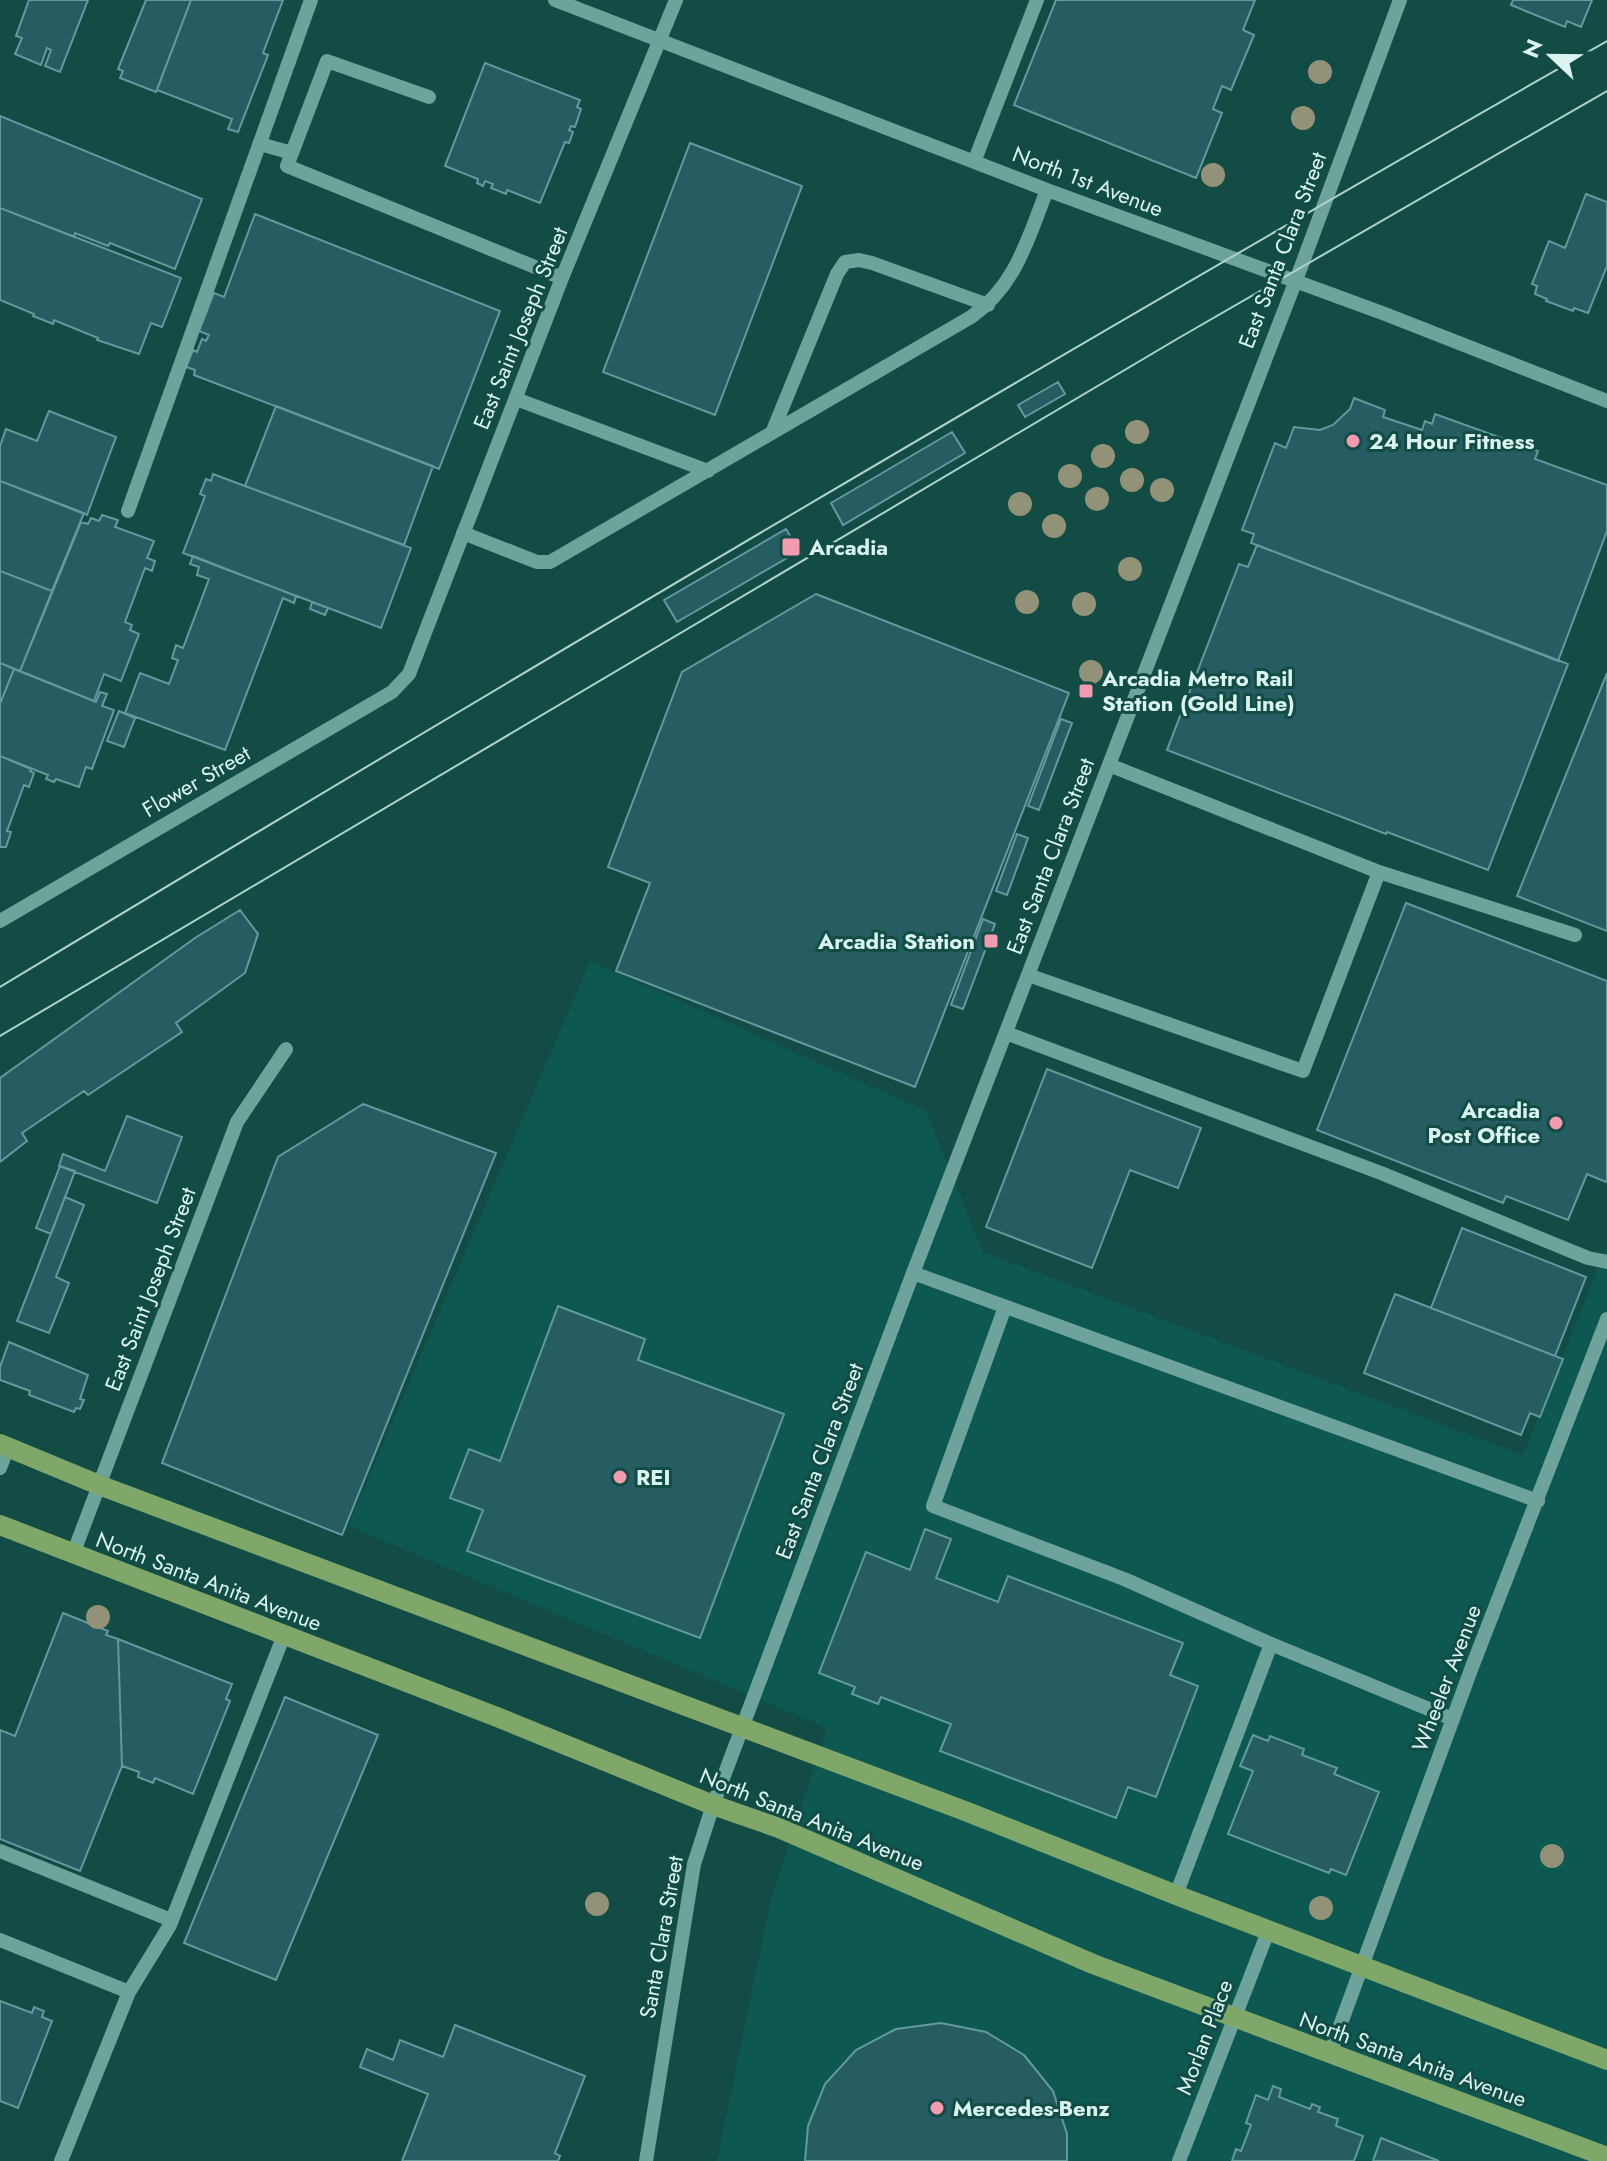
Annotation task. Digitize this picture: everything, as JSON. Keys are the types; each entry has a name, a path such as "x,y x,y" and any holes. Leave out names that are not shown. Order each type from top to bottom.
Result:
{"main road":[{"path":"4,1446 99,1485 965,1811 1607,2060"},
{"name":"North Santa Anita Avenue","path":"0,1525 497,1717 713,1805 779,1828 1093,1964 1607,2157"}],"street":[{"path":"128,511 311,0"},
{"name":"North 1st Avenue","path":"555,0 1607,401"},
{"name":"East Saint Joseph Street","path":"409,674 562,278 676,0"},
{"path":"974,162 1037,0"},
{"name":"East Santa Clara Street","path":"741,1727 1400,0"},
{"path":"429,97 327,61 287,166 562,278"},
{"path":"260,144 292,153"},
{"path":"463,533 537,562 550,562 708,471 988,305 1014,273 1047,190"},
{"path":"772,433 837,274 845,262 859,260 872,263 988,305"},
{"path":"516,399 708,471"},
{"name":"Flower Street","path":"0,921 392,692 409,674"},
{"path":"1109,765 1379,872 1575,935"},
{"path":"1028,975 1303,1071 1379,872"},
{"path":"1006,1033 1381,1173 1588,1258 1607,1262"},
{"name":"East Saint Joseph Street","path":"73,1554 237,1122 286,1049"},
{"path":"913,1273 1538,1501"},
{"path":"1005,1307 933,1506 1124,1579 1453,1719"},
{"name":"Wheeler Avenue","path":"1330,2053 1453,1719 1607,1319"},
{"path":"0,1468 4,1446"},
{"path":"61,2161 129,1992 171,1920 284,1635"},
{"path":"1176,1895 1271,1644"},
{"name":"Santa Clara Street","path":"646,2161 694,1864 741,1727"},
{"path":"0,1851 171,1920"},
{"name":"Morlan Place","path":"1179,2161 1269,1929"},
{"path":"0,1940 129,1992"}],"shaded area":[{"path":"590,961 926,1111 983,1252 1523,1455 1607,1246 1607,2161 717,2161 771,1899 827,1728 348,1526"}],"building":[{"path":"29,0 88,0 60,72 45,66 51,50 47,48 41,65 15,54 22,38 16,36"},
{"path":"146,0 191,0 156,92 120,78 123,71 118,69"},
{"path":"191,0 283,0 263,53 268,55 238,132 228,129 232,119 157,90"},
{"path":"1056,0 1255,0 1243,30 1254,35 1231,90 1222,86 1213,109 1222,113 1196,178 1014,105"},
{"path":"1513,0 1592,0 1581,27 1567,21 1565,27 1511,5"},
{"path":"485,63 580,100 577,107 581,109 575,127 571,126 569,130 573,132 569,143 565,142 540,203 507,190 506,194 491,188 493,184 485,181 483,186 477,183 478,179 445,166"},
{"path":"0,116 202,199 175,269 110,243 108,246 75,233 74,237 0,208"},
{"path":"690,143 802,186 715,415 603,372"},
{"path":"1586,194 1607,202 1607,266 1588,313 1546,301 1535,294 1537,286 1532,284 1549,241 1565,248"},
{"path":"0,208 181,278 162,327 151,323 139,354 97,340 54,320 53,324 0,300"},
{"path":"255,214 500,311 439,469 194,375 195,370 186,367 193,350 197,352 202,339 206,341 209,335 199,331 214,293 224,297"},
{"path":"1058,382 1065,394 1025,417 1018,405"},
{"path":"1354,398 1385,410 1383,417 1422,430 1425,421 1432,424 1435,414 1538,451 1535,459 1607,485 1607,531 1558,661 1251,543 1254,534 1242,530 1275,443 1286,448 1294,427 1320,430 1333,425 1350,409"},
{"path":"276,406 433,466 404,545 245,486"},
{"path":"49,411 116,437 87,515 0,481 0,446 6,429 37,441"},
{"path":"952,432 965,453 843,525 831,503"},
{"path":"213,474 411,548 381,628 183,553 205,496 200,494 206,479 211,481"},
{"path":"0,481 84,513 52,591 0,571"},
{"path":"102,515 118,520 115,527 154,541 147,558 155,561 152,571 145,568 125,622 132,625 130,630 139,634 121,681 104,674 94,701 20,671 81,522 88,524 91,518 99,521"},
{"path":"786,529 799,551 677,622 664,600"},
{"path":"1257,545 1568,664 1488,870 1167,750 1239,564 1248,567"},
{"path":"193,556 296,596 294,603 283,598 225,750 125,713 140,673 169,684 178,660 172,658 176,645 183,648 209,579 197,575 199,567 190,564"},
{"path":"0,571 52,591 20,671 0,663"},
{"path":"816,594 1069,693 915,1087 616,971 650,883 608,867 682,672"},
{"path":"312,602 328,608 325,615 310,609"},
{"path":"0,663 14,669 0,704"},
{"path":"14,669 96,702 100,692 107,694 102,706 114,710 92,769 86,767 79,787 46,779 48,775 0,756 0,704"},
{"path":"1607,673 1607,931 1517,896"},
{"path":"119,711 135,718 124,747 107,741"},
{"path":"1061,719 1072,723 1039,810 1028,806"},
{"path":"0,756 34,773 29,787 24,785 7,831 11,832 6,847 0,847"},
{"path":"1017,834 1028,838 1007,895 996,891"},
{"path":"1406,903 1607,981 1607,1180 1587,1174 1568,1220 1506,1196 1503,1203 1317,1130"},
{"path":"240,910 258,934 245,973 176,1023 182,1032 88,1095 84,1091 22,1133 27,1141 0,1162 0,1078 195,938"},
{"path":"983,919 995,924 963,1009 951,1005"},
{"path":"1047,1069 1201,1128 1178,1188 1130,1170 1092,1268 986,1227"},
{"path":"363,1104 496,1153 342,1535 162,1463 278,1157"},
{"path":"127,1116 182,1137 157,1203 59,1166 63,1154 105,1171"},
{"path":"60,1166 75,1171 51,1234 36,1228"},
{"path":"65,1197 84,1205 56,1277 69,1283 49,1333 17,1321"},
{"path":"1462,1228 1586,1277 1555,1356 1431,1308"},
{"path":"1395,1294 1563,1359 1540,1417 1530,1413 1521,1435 1364,1373"},
{"path":"558,1306 645,1339 638,1360 784,1414 700,1638 467,1551 483,1510 450,1498 469,1449 500,1461"},
{"path":"9,1342 88,1375 80,1409 76,1408 74,1412 0,1380 0,1367"},
{"path":"925,1529 951,1539 936,1578 998,1602 1008,1576 1183,1643 1170,1675 1198,1686 1156,1797 1128,1787 1116,1818 940,1751 951,1724 881,1697 878,1704 852,1694 855,1687 819,1673 866,1552 910,1570"},
{"path":"63,1613 108,1631 106,1635 118,1639 122,1766 80,1871 0,1839 0,1730 15,1736"},
{"path":"118,1639 232,1684 226,1699 230,1701 193,1794 155,1778 153,1783 138,1777 139,1772 122,1766"},
{"path":"285,1697 378,1735 276,1980 184,1943"},
{"path":"1253,1735 1268,1741 1270,1736 1304,1749 1302,1755 1337,1768 1334,1774 1379,1792 1346,1875 1331,1869 1329,1873 1228,1834 1253,1771 1240,1766"},
{"path":"0,2001 32,2013 34,2007 44,2011 42,2017 52,2021 18,2108 0,2101"},
{"name":"Mercedes-Benz","path":"941,2023 986,2032 1024,2055 1053,2091 1067,2134 1067,2161 805,2161 808,2126 825,2084 856,2050 896,2029"},
{"path":"455,2025 585,2076 555,2153 560,2156 558,2161 402,2161 428,2094 360,2067 367,2049 393,2060 400,2040 443,2057"},
{"path":"1273,2086 1281,2089 1279,2097 1310,2109 1312,2104 1320,2107 1318,2112 1338,2119 1336,2126 1363,2136 1354,2161 1232,2161 1236,2149 1241,2151 1251,2125 1246,2123 1256,2095 1268,2100"},
{"path":"1381,2138 1439,2161 1373,2161"}],"tram line":[{"path":"0,987 800,509 1607,41"},
{"path":"0,1036 1177,339 1607,91"}],"place":[{"name":"24 Hour Fitness","path":"1353,441"},
{"name":"Arcadia","path":"791,547"},
{"name":"Arcadia Metro Rail Station (Gold Line)","path":"1086,691"},
{"name":"Arcadia Station","path":"991,941"},
{"name":"Arcadia Post Office","path":"1556,1123"},
{"name":"REI","path":"620,1477"},
{"name":"Mercedes-Benz","path":"937,2108"}]}
